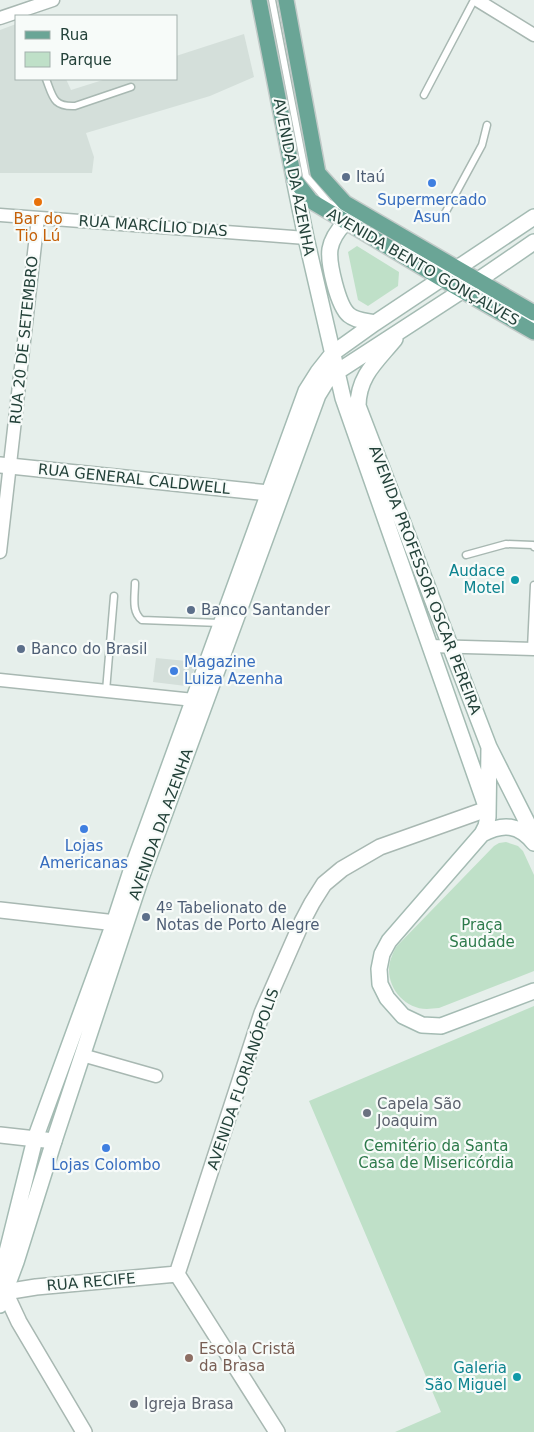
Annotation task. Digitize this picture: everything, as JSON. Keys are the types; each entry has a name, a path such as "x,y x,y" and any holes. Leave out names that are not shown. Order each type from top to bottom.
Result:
{"main road":[{"name":"AVENIDA DA AZENHA","path":"2,1288 35,1139 140,878 318,395 326,382 337,372 306,238 258,0"},
{"name":"AVENIDA DA AZENHA","path":"286,0 318,173"},
{"name":"AVENIDA BENTO GONÇALVES","path":"318,173 345,203 534,332"},
{"name":"AVENIDA BENTO GONÇALVES","path":"294,179 311,201 345,223 450,274"},
{"path":"333,353 534,217"},
{"path":"345,223 334,238 330,248 330,257 338,295 343,308 350,316 375,323"},
{"path":"337,372 534,242"},
{"name":"AVENIDA BENTO GONÇALVES","path":"469,286 534,313"},
{"name":"AVENIDA PROFESSOR OSCAR PEREIRA","path":"403,328 364,377 360,385 358,406 489,747 532,829"},
{"name":"AVENIDA DA AZENHA","path":"2,1288 16,1262 82,1055 120,924 130,874 306,391 333,353"},
{"name":"AVENIDA PROFESSOR OSCAR PEREIRA","path":"337,372 343,398 487,809"},
{"name":"RUA GENERAL CALDWELL","path":"5,466 269,492"},
{"path":"489,747 488,817 486,826 482,834 389,940 382,954 379,969 380,984 387,998 403,1016 422,1025 441,1026 534,991"},
{"name":"AVENIDA FLORIANÓPOLIS","path":"177,1274 262,1014 302,922 324,884 342,869 380,847 487,809"},
{"path":"482,834 501,826 512,827 522,831 534,843"},
{"path":"0,910 120,924"},
{"path":"0,1135 54,1141"},
{"path":"177,1274 277,1432"},
{"name":"RUA RECIFE","path":"2,1288 36,1287 177,1274"},
{"path":"2,1288 19,1322 84,1432"}],"street":[{"path":"21,14 53,0"},
{"path":"476,0 534,35"},
{"path":"0,18 15,15"},
{"name":"RUA MARCÍLIO DIAS","path":"0,215 306,238"},
{"name":"RUA 20 DE SETEMBRO","path":"0,552 5,466 38,218"},
{"path":"429,646 533,649"},
{"path":"0,680 194,700"},
{"path":"82,1055 156,1076"}],"lane":[{"path":"272,0 306,176 328,202 365,225"},
{"path":"424,95 476,0"},
{"path":"46,80 54,98 60,105 67,106 75,106 131,87"},
{"path":"443,217 482,145 487,125"},
{"path":"373,229 450,274"},
{"path":"469,286 534,322"},
{"path":"466,555 506,544 534,546"},
{"path":"135,584 135,611 142,620 222,623"},
{"path":"533,649 534,585"},
{"path":"106,691 114,596"}],"shaded area":[{"path":"15,24 15,80 66,80 71,90 103,80 178,80 178,55 244,34 254,77 210,96 86,133 94,157 92,173 0,173 0,30"},
{"name":"Magazine Luiza Azenha","path":"156,658 197,662 189,684 186,686 153,682"}],"green space":[{"path":"357,246 399,272 398,286 368,306 358,300 348,252"},
{"name":"Praça Saudade","path":"506,842 518,846 523,851 534,875 534,971 439,1008 427,1009 412,1006 400,997 392,985 389,970 396,947 494,846"},
{"name":"Cemitério da Santa Casa de Misericórdia","path":"534,1006 534,1432 395,1432 441,1412 309,1101"}],"place":[{"name":"Itaú","path":"346,177"},
{"name":"Supermercado Asun","path":"432,183"},
{"name":"Bar do Tio Lú","path":"38,202"},
{"name":"Audace Motel","path":"515,580"},
{"name":"Banco Santander","path":"191,610"},
{"name":"Banco do Brasil","path":"21,649"},
{"name":"Magazine Luiza Azenha","path":"174,671"},
{"name":"Lojas Americanas","path":"84,829"},
{"name":"4º Tabelionato de Notas de Porto Alegre","path":"146,917"},
{"name":"Capela São Joaquim","path":"367,1113"},
{"name":"Lojas Colombo","path":"106,1148"},
{"name":"Escola Cristã da Brasa","path":"189,1358"},
{"name":"Galeria São Miguel","path":"517,1377"},
{"name":"Igreja Brasa","path":"134,1404"}]}
